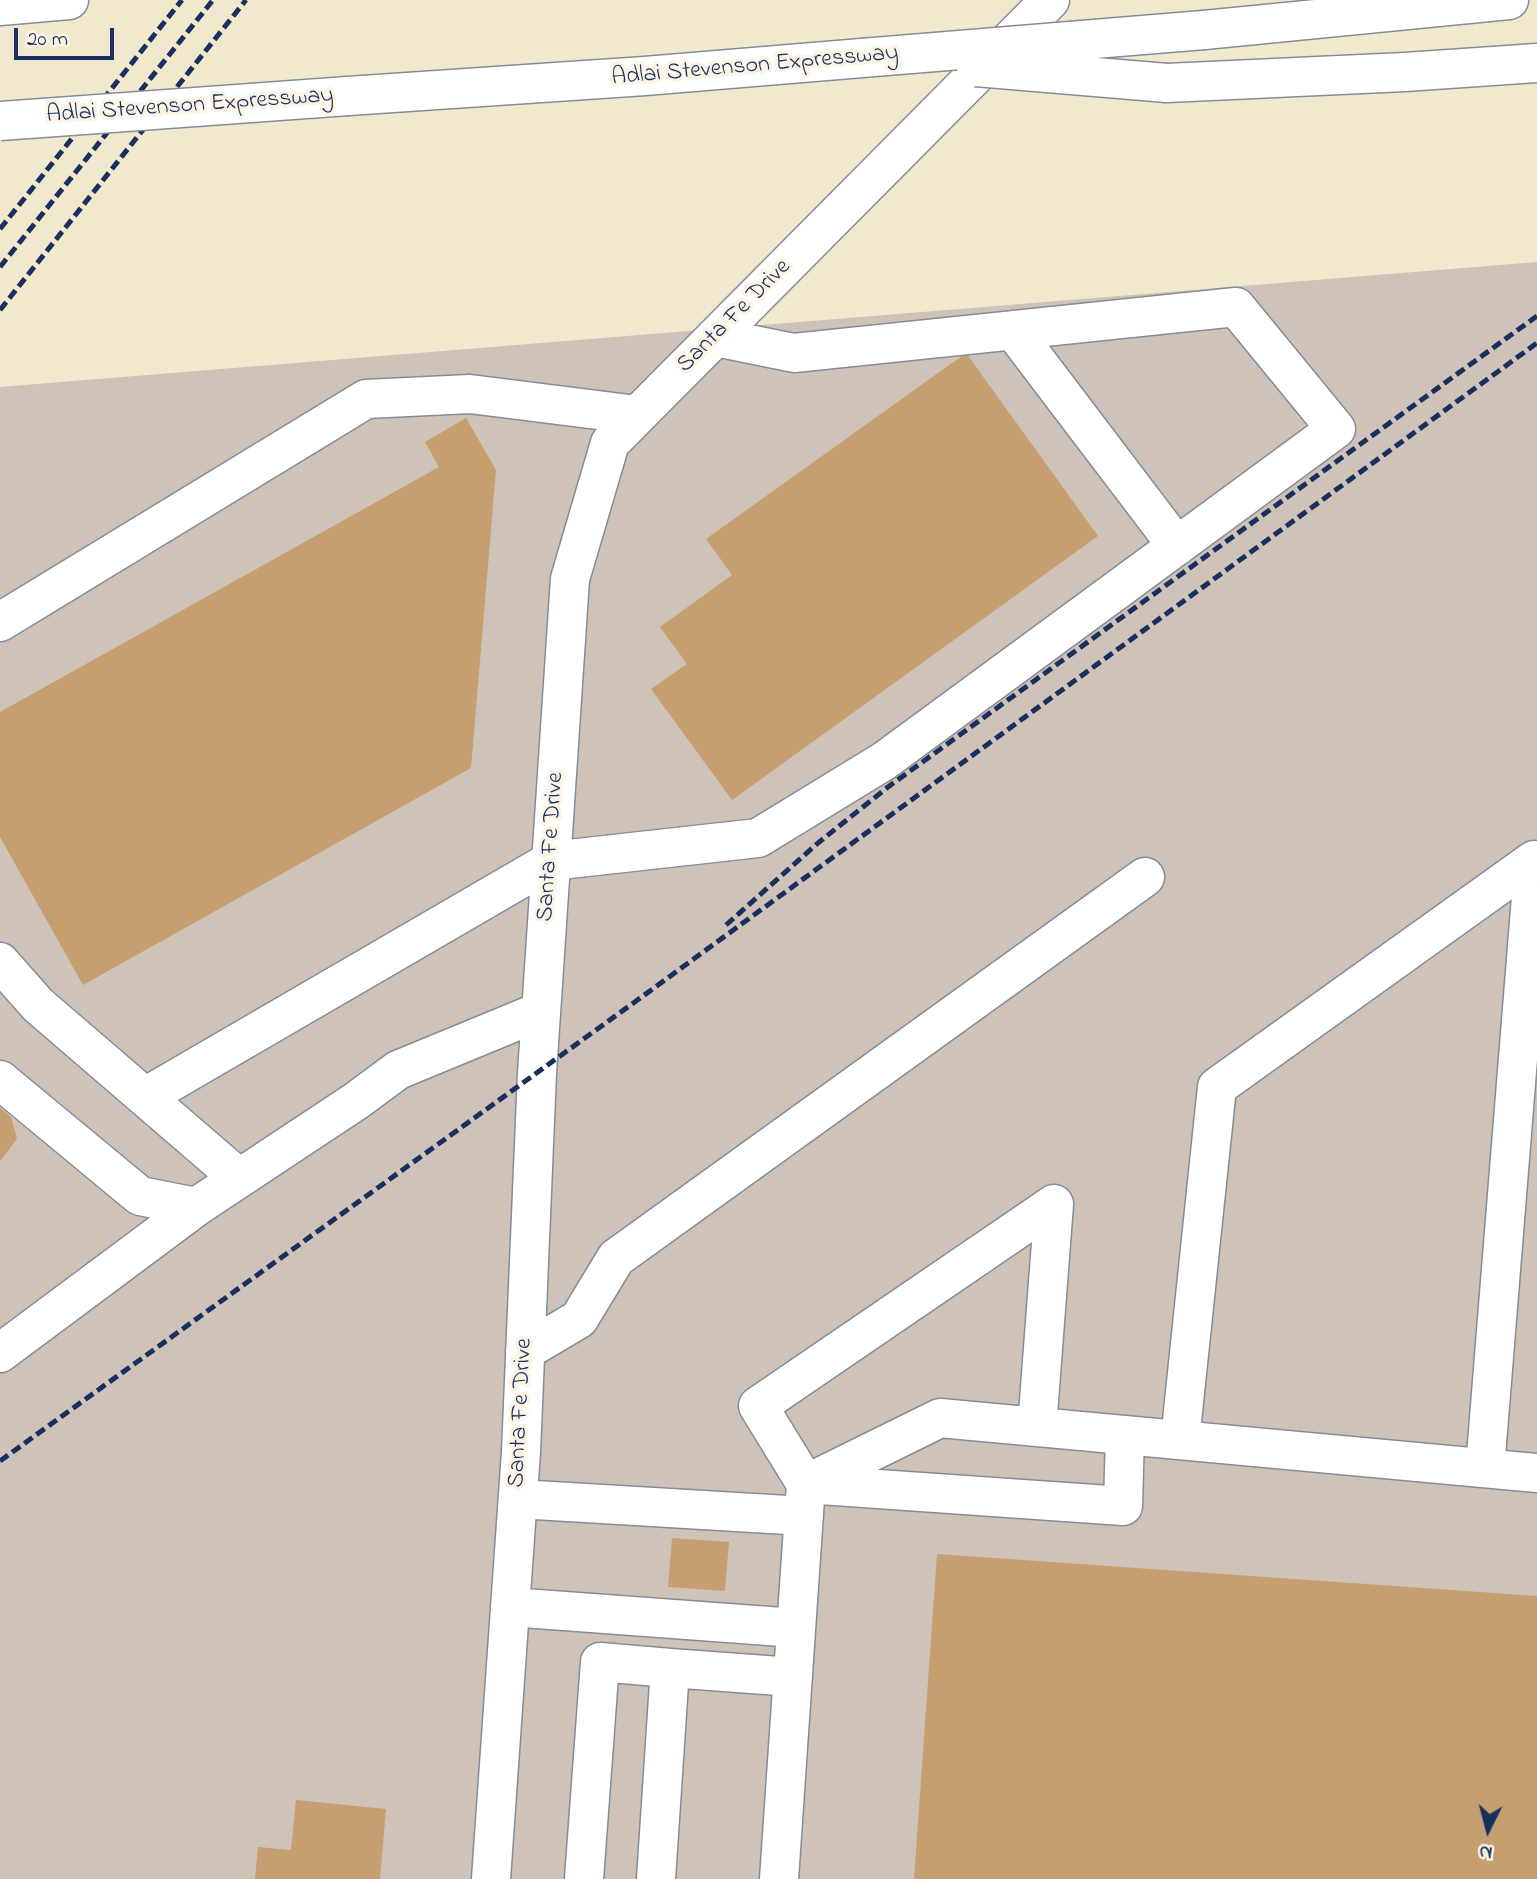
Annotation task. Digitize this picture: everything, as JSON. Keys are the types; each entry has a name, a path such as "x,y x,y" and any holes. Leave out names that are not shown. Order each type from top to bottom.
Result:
{"main road":[{"path":"0,6 69,0"},
{"name":"Santa Fe Drive","path":"491,1879 518,1499 541,1011 570,579 610,443 1050,0"},
{"name":"Adlai Stevenson Expressway","path":"0,121 802,64 1204,30 1509,0"},
{"path":"862,58 1167,83 1537,63"},
{"path":"145,1097 551,861 758,838 884,761 1336,429 1236,307 794,353 715,337"},
{"path":"1013,330 1177,546"},
{"path":"0,622 366,399 470,394 638,415"},
{"path":"1180,1440 1217,1087 1534,860 1485,1468"},
{"path":"525,1351 579,1319 616,1258 1145,877"},
{"path":"0,962 38,1005 239,1178"},
{"path":"0,1353 196,1207 398,1070 541,1011"},
{"path":"0,1080 140,1196 196,1207"},
{"path":"779,1879 805,1500 758,1406 1054,1205 1037,1427"},
{"path":"805,1500 940,1418 1537,1473"},
{"path":"518,1499 805,1500 1123,1506 1125,1435"},
{"path":"510,1606 796,1628"},
{"path":"584,1879 600,1662 793,1677"},
{"path":"656,1879 670,1668"}],"shaded area":[{"path":"1537,262 1537,1879 0,1879 0,387"}],"building":[{"path":"966,353 1098,536 732,800 651,689 687,664 660,627 732,575 706,539"},
{"path":"466,418 496,470 471,768 83,985 0,837 0,712 439,467 425,442"},
{"path":"0,1108 11,1117 17,1139 0,1161"},
{"path":"672,1538 729,1542 725,1591 668,1587"},
{"path":"937,1554 1537,1596 1537,1879 914,1879"},
{"path":"296,1800 386,1809 380,1879 255,1879 258,1847 291,1850"}],"railway":[{"path":"0,229 182,0"},
{"path":"0,267 213,0"},
{"path":"0,310 246,0"},
{"path":"726,925 818,843 888,787 1537,316"},
{"path":"0,1461 643,996 1537,343"}]}
